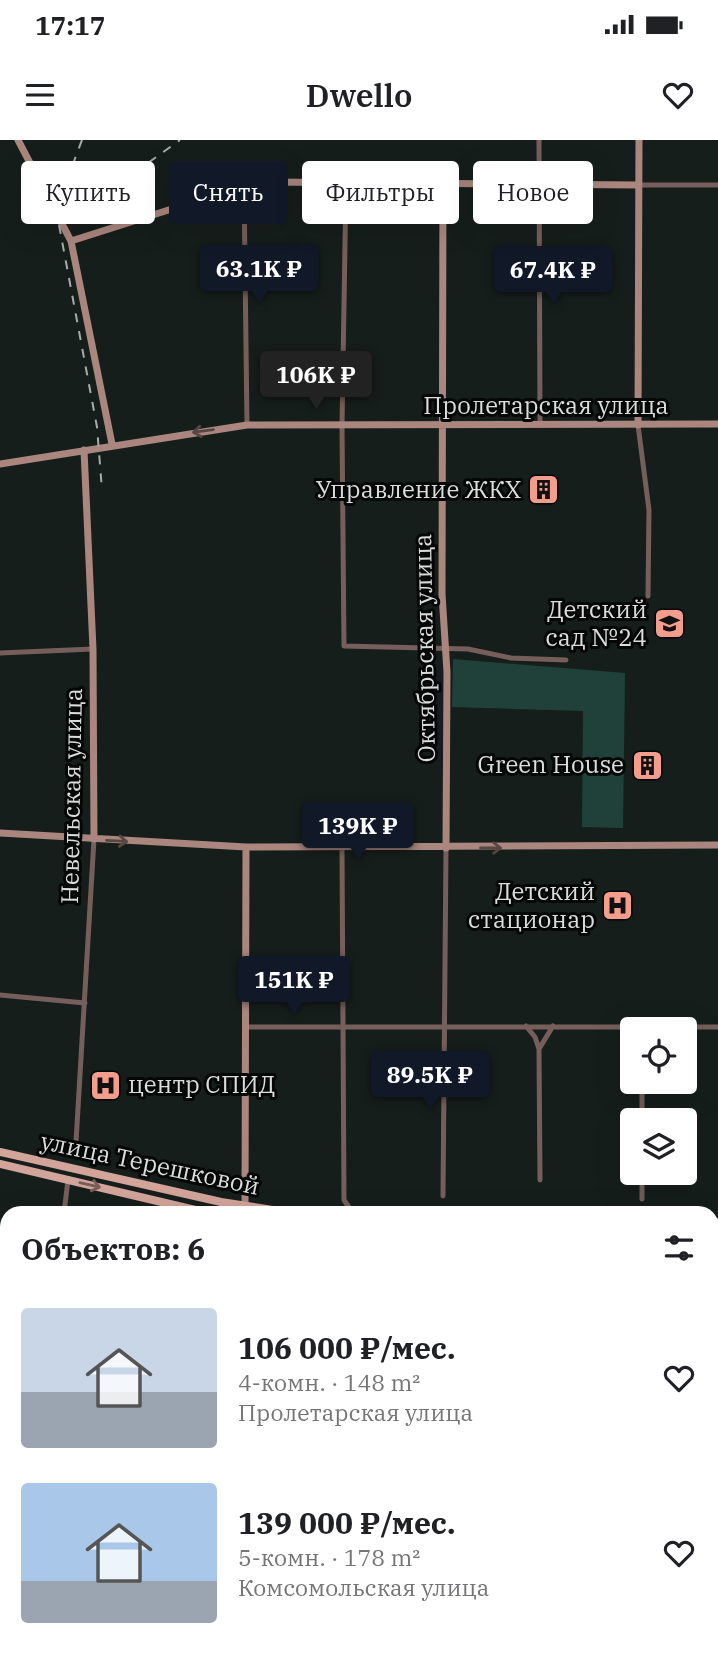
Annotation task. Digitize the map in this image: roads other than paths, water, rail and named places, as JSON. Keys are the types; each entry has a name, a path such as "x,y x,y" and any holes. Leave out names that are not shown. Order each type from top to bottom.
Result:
{"main road":[{"name":"улица Терешковой","path":"0,1152 232,1206"},
{"name":"улица Терешковой","path":"0,1164 178,1206"}],"street":[{"path":"18,140 71,241 112,444"},
{"path":"539,140 539,161"},
{"path":"639,140 638,425 649,510 648,596"},
{"path":"593,185 718,185"},
{"path":"71,241 169,210"},
{"path":"244,224 247,425"},
{"path":"345,224 342,426 344,646 468,649 511,658 566,660"},
{"name":"Октябрьская улица","path":"443,224 442,594 445,649 446,848 443,1196"},
{"path":"539,224 540,425"},
{"name":"Пролетарская улица","path":"0,464 112,444 247,425 718,424"},
{"name":"Невельская улица","path":"76,1142 94,839 93,649 84,450"},
{"path":"0,653 93,649"},
{"path":"0,834 246,847 718,845"},
{"path":"245,1206 246,847"},
{"path":"342,848 344,1199 348,1206"},
{"path":"0,995 85,1003"},
{"path":"526,1026 535,1037 539,1049 540,1180"},
{"path":"539,1049 553,1026"},
{"path":"245,1027 620,1028"},
{"path":"697,1027 718,1027"},
{"path":"65,1206 68,1180"},
{"path":"642,1185 642,1199"}],"railway":[{"path":"82,140 56,209 97,427 102,490"},
{"path":"151,161 180,140"}],"place":[{"name":"Управление ЖКХ","path":"544,490"},
{"name":"Детский сад №24","path":"670,624"},
{"name":"Green House","path":"647,765"},
{"name":"Детский стационар","path":"618,906"},
{"name":"центр СПИД","path":"105,1085"}]}
